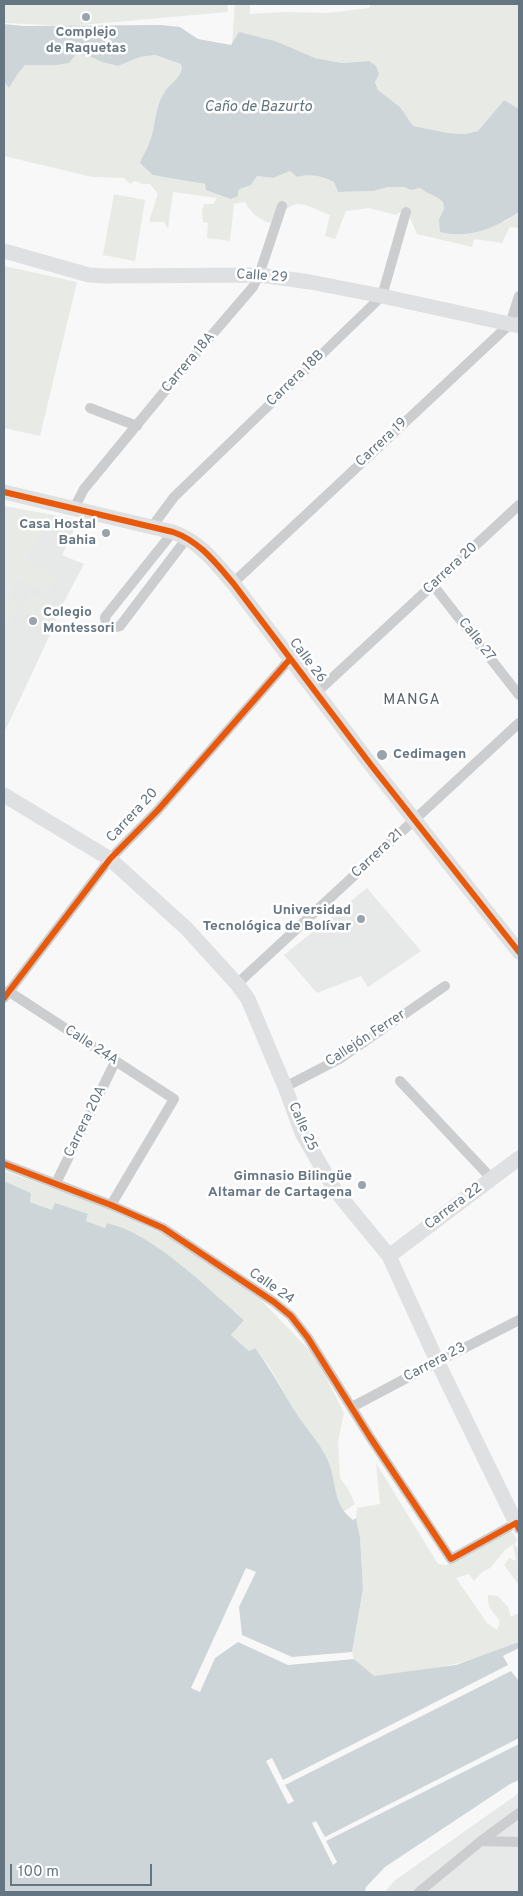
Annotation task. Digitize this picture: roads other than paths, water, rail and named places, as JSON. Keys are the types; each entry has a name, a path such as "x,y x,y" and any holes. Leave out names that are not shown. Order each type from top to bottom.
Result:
{"main road":[{"name":"Calle 29","path":"4,251 88,274 106,276 259,275 310,282 514,325"},
{"name":"Calle 26","path":"4,492 173,532 187,538 209,555 233,583 316,693 519,952"},
{"name":"Calle 25","path":"4,795 110,859 187,929 237,984 248,1000 285,1087 302,1133 335,1190 389,1256 437,1361 518,1525"},
{"name":"Carrera 22","path":"389,1256 519,1158"}],"street":[{"name":"Carrera 18A","path":"74,508 84,489 253,287 259,275 282,206"},
{"path":"382,296 406,212"},
{"name":"Carrera 18B","path":"151,528 174,497 382,296"},
{"name":"Carrera 19","path":"233,583 514,325 519,296"},
{"path":"90,408 137,426"},
{"name":"Carrera 20","path":"316,693 519,505"},
{"path":"173,532 105,617 109,626 114,628 120,626 187,538"},
{"name":"Calle 27","path":"433,585 519,695"},
{"name":"Carrera 20","path":"6,995 110,859 158,810 290,659"},
{"name":"Carrera 21","path":"237,984 519,723"},
{"name":"Callejón Ferrer","path":"285,1087 342,1058 446,986"},
{"name":"Calle 24A","path":"6,995 174,1099 111,1205"},
{"name":"Carrera 20A","path":"56,1183 115,1062"},
{"path":"400,1081 492,1179"},
{"name":"Calle 24","path":"4,1164 111,1205 162,1228 274,1302 291,1316 308,1338 450,1559 518,1525"},
{"name":"Carrera 23","path":"352,1408 437,1361 519,1320"},
{"path":"419,1892 481,1841 519,1813"},
{"path":"481,1841 519,1842"}],"water":[{"name":"Caño de Bazurto","path":"4,24 23,26 161,25 180,27 198,39 231,45 239,32 275,41 315,58 342,63 369,61 376,66 379,74 375,82 378,90 400,107 413,126 448,133 465,134 478,131 504,100 519,109 519,212 501,223 482,231 451,234 440,232 439,219 444,209 443,202 420,188 411,190 404,187 388,187 374,191 338,192 334,182 311,175 297,177 290,171 273,178 257,176 251,185 240,189 238,196 231,199 206,190 205,184 153,175 140,163 153,132 161,98 179,76 182,68 181,64 155,55 140,57 118,66 89,56 76,54 69,63 25,65 9,88 4,82"},
{"path":"4,1181 31,1193 30,1202 52,1210 55,1203 88,1214 86,1221 105,1228 107,1223 143,1238 197,1278 244,1320 231,1335 249,1351 255,1348 261,1356 296,1413 325,1455 331,1469 341,1507 353,1520 356,1518 360,1537 363,1589 352,1652 292,1657 242,1635 239,1607 256,1572 246,1568 191,1688 200,1692 215,1658 238,1642 288,1665 354,1659 374,1676 456,1665 519,1642 519,1648 503,1656 508,1665 283,1780 272,1758 266,1761 288,1804 294,1801 285,1785 511,1671 519,1679 519,1738 325,1837 316,1821 312,1823 333,1865 337,1862 326,1841 519,1744 519,1780 510,1784 385,1867 366,1887 365,1892 4,1892"}],"place":[{"name":"Complejo de Raquetas","path":"86,17"},
{"name":"Casa Hostal Bahia","path":"106,533"},
{"name":"Colegio Montessori","path":"33,621"},
{"name":"Cedimagen","path":"382,755"},
{"name":"Universidad Tecnológica de Bolívar","path":"361,919"},
{"name":"Gimnasio Bilingüe Altamar de Cartagena","path":"362,1185"}],"district":[{"name":"MANGA","path":"412,701"}]}
